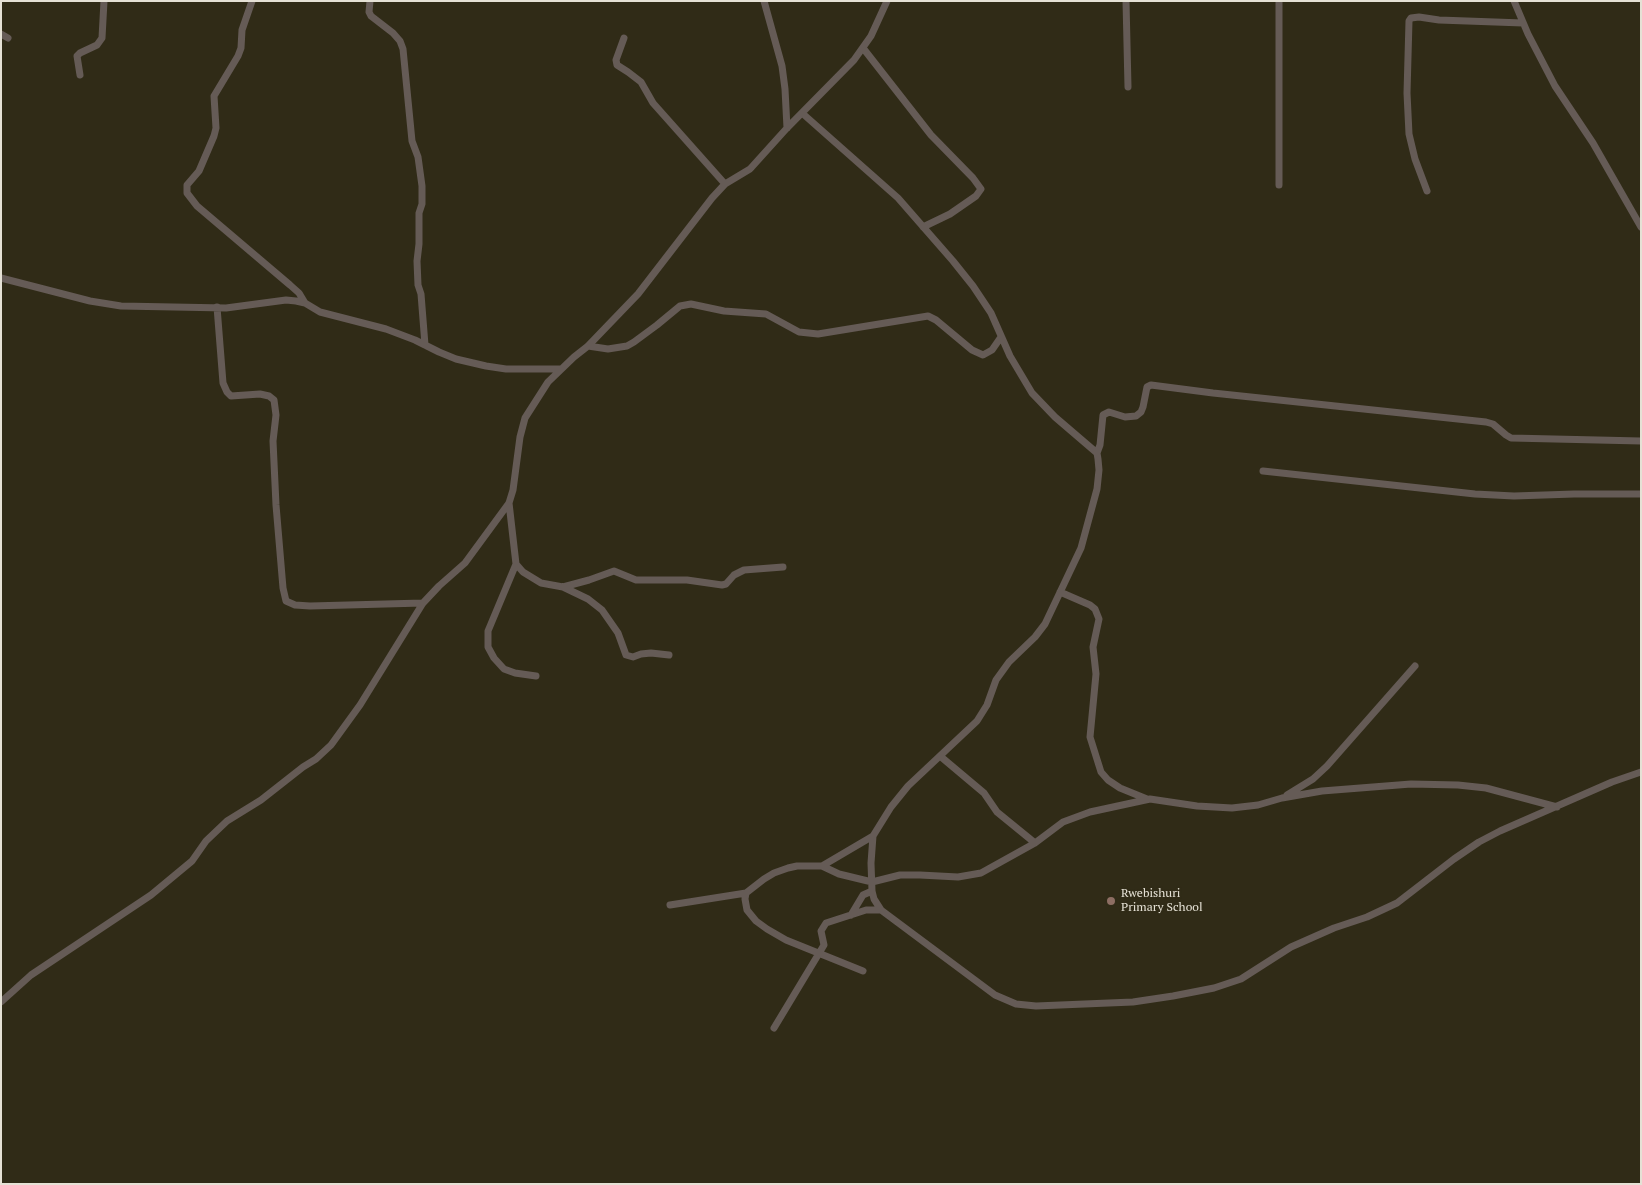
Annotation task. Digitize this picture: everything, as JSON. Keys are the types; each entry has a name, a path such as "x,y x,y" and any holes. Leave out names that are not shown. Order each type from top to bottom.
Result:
{"street":[{"path":"80,75 77,56 97,45 102,38 104,1"},
{"path":"252,1 242,30 241,48 238,56 214,96 216,128 214,136 199,171 186,185 187,193 197,206 299,293 305,304"},
{"path":"370,1 369,12 371,16 393,33 400,41 403,49 412,141 418,157 422,186 417,269 426,345"},
{"path":"764,1 782,66 787,128"},
{"path":"1,1002 31,975 151,895 192,860 206,841 226,821 261,800 316,759 331,745 360,705 423,603 465,563 509,503 513,490 520,437 525,418 548,382 561,368 588,346 638,294 712,198 725,184 750,168 854,60 863,48 887,1"},
{"path":"1126,1 1128,87"},
{"path":"1279,1 1279,185"},
{"path":"1514,1 1538,56 1555,86 1593,143 1641,227"},
{"path":"1427,191 1414,159 1409,134 1407,93 1408,21 1411,18 1419,17 1439,20 1523,22"},
{"path":"1,34 8,38"},
{"path":"624,38 616,60 617,65 641,82 653,103 725,184"},
{"path":"863,48 931,135 973,178 981,189 976,196 944,217 923,227"},
{"path":"802,113 898,198 953,260 991,313 1001,337 1032,393 1055,417 1097,453"},
{"path":"1,278 90,301 121,306 217,308 286,300 305,304 320,312 386,329 456,359 486,366 519,370 561,368"},
{"path":"588,346 608,349 626,346 657,325 680,306 691,304 732,312 766,314 799,332 818,334 928,316 936,320 972,350 983,356 992,350 1001,337"},
{"path":"217,308 223,383 227,392 231,396 260,394 269,396 274,400 276,415 273,441 276,505 283,588 286,601 295,605 310,606 423,603"},
{"path":"1641,441 1511,438 1492,424 1486,422 1151,385 1147,387 1143,407 1136,416 1125,417 1109,412 1103,414 1100,445 1097,453 1099,470 1097,489 1081,548 1045,624 1035,637 1009,662 996,680 987,705 977,721 908,786 891,807 873,836 871,863 872,891 874,899 881,910 995,995 1016,1004 1036,1006 1133,1002 1214,988 1241,979 1292,947 1397,903 1479,842 1500,830 1612,782 1641,772"},
{"path":"1263,471 1475,494 1514,496 1641,494"},
{"path":"509,503 516,564 488,631 488,647 494,658 504,669 515,673 536,676"},
{"path":"516,564 523,572 541,583 563,587 588,599 602,610 618,633 626,655 629,657 651,653 669,655"},
{"path":"563,587 614,571 636,580 687,580 722,585 726,584 734,575 744,570 783,567"},
{"path":"1060,592 1090,605 1095,609 1100,619 1093,646 1096,674 1090,737 1101,772 1108,780 1120,788 1150,799 1197,806 1232,808 1258,805 1282,798 1322,791 1421,784 1486,788 1557,806"},
{"path":"1282,798 1313,779 1327,766 1344,749 1377,707 1415,666"},
{"path":"940,756 978,787 998,812 1035,843"},
{"path":"670,906 746,893 764,879 788,868 803,866 822,866 840,874 872,882 900,875 958,878 981,873 1035,843 1063,822 1090,812 1150,799"},
{"path":"822,866 873,836"},
{"path":"851,915 863,895 872,891"},
{"path":"746,893 747,910 767,930 786,940 863,971"},
{"path":"774,1028 818,952 824,945 822,931 826,923 866,910 881,910"}],"place":[{"name":"Rwebishuri Primary School","path":"1111,901"}]}
